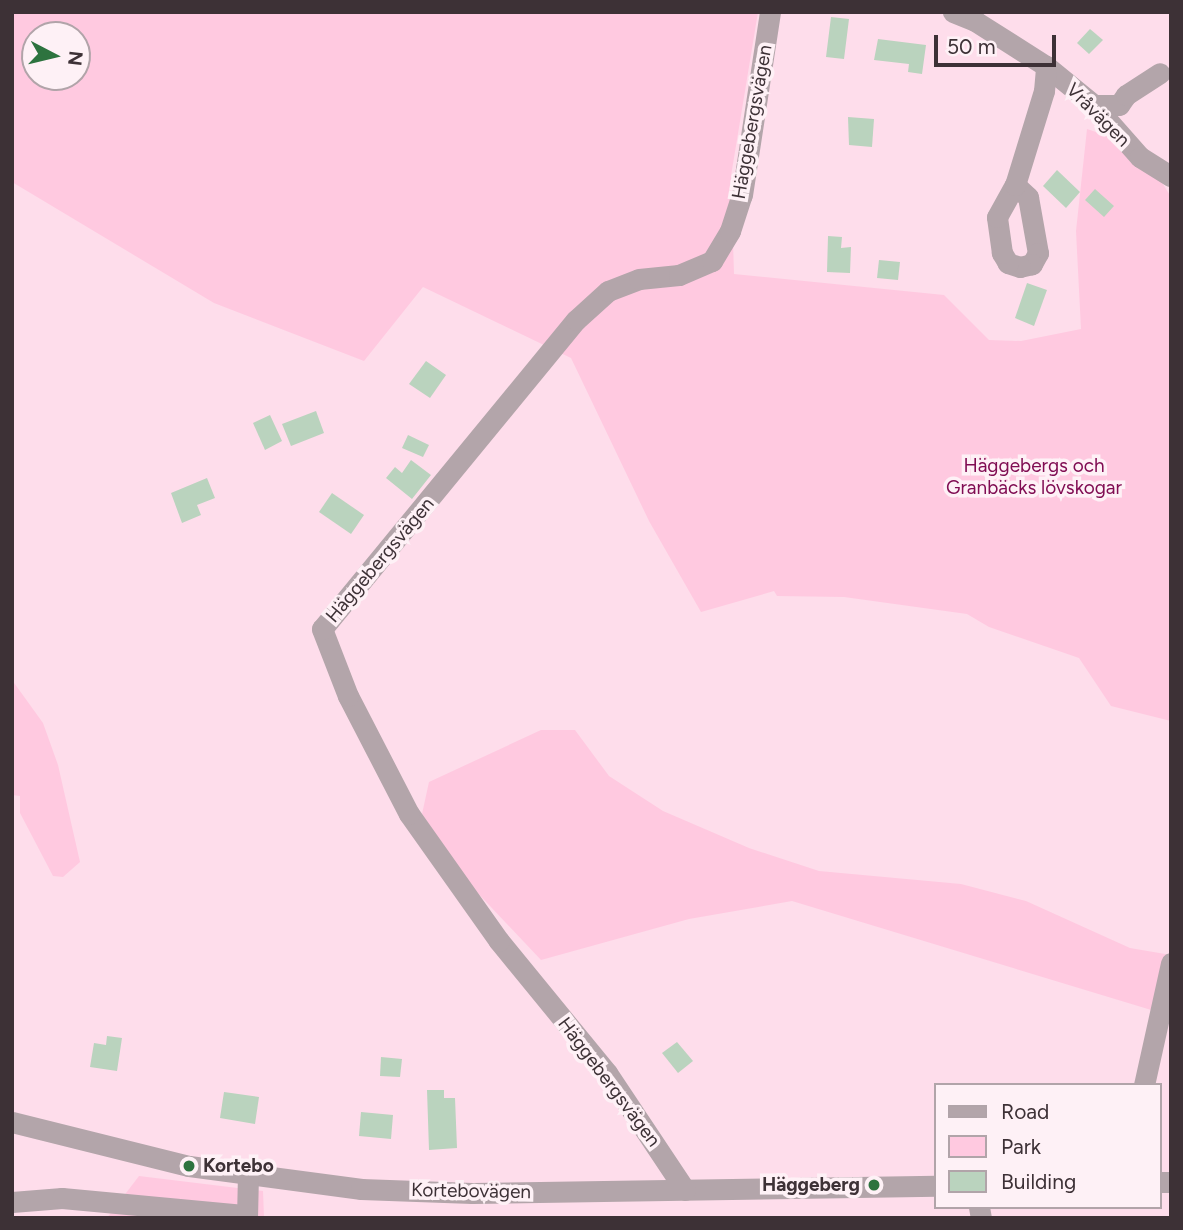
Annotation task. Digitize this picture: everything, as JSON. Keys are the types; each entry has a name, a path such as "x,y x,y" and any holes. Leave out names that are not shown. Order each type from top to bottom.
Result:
{"street":[{"name":"Häggebergsvägen","path":"685,1190 607,1073 499,941 409,814 348,696 322,629 576,320 608,291 639,279 679,275 712,261 742,195 769,12"},
{"name":"Vråvägen","path":"953,12 975,21 1046,66 1094,105 1140,157 1171,176"},
{"path":"1015,186 1044,90 1046,66"},
{"path":"1094,105 1119,106 1126,95 1160,73"},
{"path":"1144,1083 1171,963"},
{"name":"Kortebovägen","path":"12,1122 189,1166 361,1188 430,1191 934,1186"},
{"path":"12,1202 62,1198 246,1216 248,1173"}],"green space":[{"name":"Häggebergs och Granbäcks lövskogar","path":"12,12 758,12 731,176 734,274 944,295 989,340 1021,341 1081,329 1076,231 1087,129 1140,147 1171,197 1171,721 1111,706 1079,658 989,627 967,614 844,597 777,596 774,591 701,612 649,521 571,358 423,287 364,361 214,303 12,182"},
{"path":"12,680 43,723 58,765 80,862 63,877 53,876 20,813 20,796 12,795"},
{"path":"541,730 575,730 609,776 663,811 749,848 819,871 961,884 1026,901 1130,948 1171,955 1171,1016 792,901 689,919 541,960 473,888 422,814 429,782"},
{"path":"139,1176 263,1191 264,1218 107,1218"}],"building":[{"path":"831,17 849,19 844,59 826,57"},
{"path":"1090,29 1103,40 1089,54 1077,43"},
{"path":"878,39 926,45 922,74 908,72 909,64 874,60"},
{"path":"848,117 874,119 872,147 849,145"},
{"path":"1057,170 1080,192 1066,208 1043,186"},
{"path":"1095,189 1114,206 1104,217 1085,200"},
{"path":"828,236 842,237 841,248 851,247 850,273 827,272"},
{"path":"879,260 900,262 898,280 877,278"},
{"path":"1027,283 1047,290 1034,326 1015,318"},
{"path":"426,361 446,375 430,398 409,384"},
{"path":"316,411 324,433 291,446 282,424"},
{"path":"270,415 282,441 265,450 253,423"},
{"path":"408,435 429,445 423,457 402,448"},
{"path":"411,460 431,475 412,499 386,478 395,467 402,473"},
{"path":"207,478 215,498 197,505 201,515 182,523 171,493"},
{"path":"332,493 364,515 351,534 319,512"},
{"path":"107,1036 122,1038 117,1071 90,1067 94,1043 106,1045"},
{"path":"677,1042 693,1061 678,1073 662,1053"},
{"path":"381,1057 402,1059 400,1077 380,1076"},
{"path":"427,1090 444,1090 444,1098 455,1098 457,1148 429,1150"},
{"path":"224,1092 259,1097 255,1124 220,1118"},
{"path":"361,1112 393,1115 391,1139 359,1136"}],"place":[{"name":"Kortebo","path":"189,1166"},
{"name":"Häggeberg","path":"874,1185"}]}
